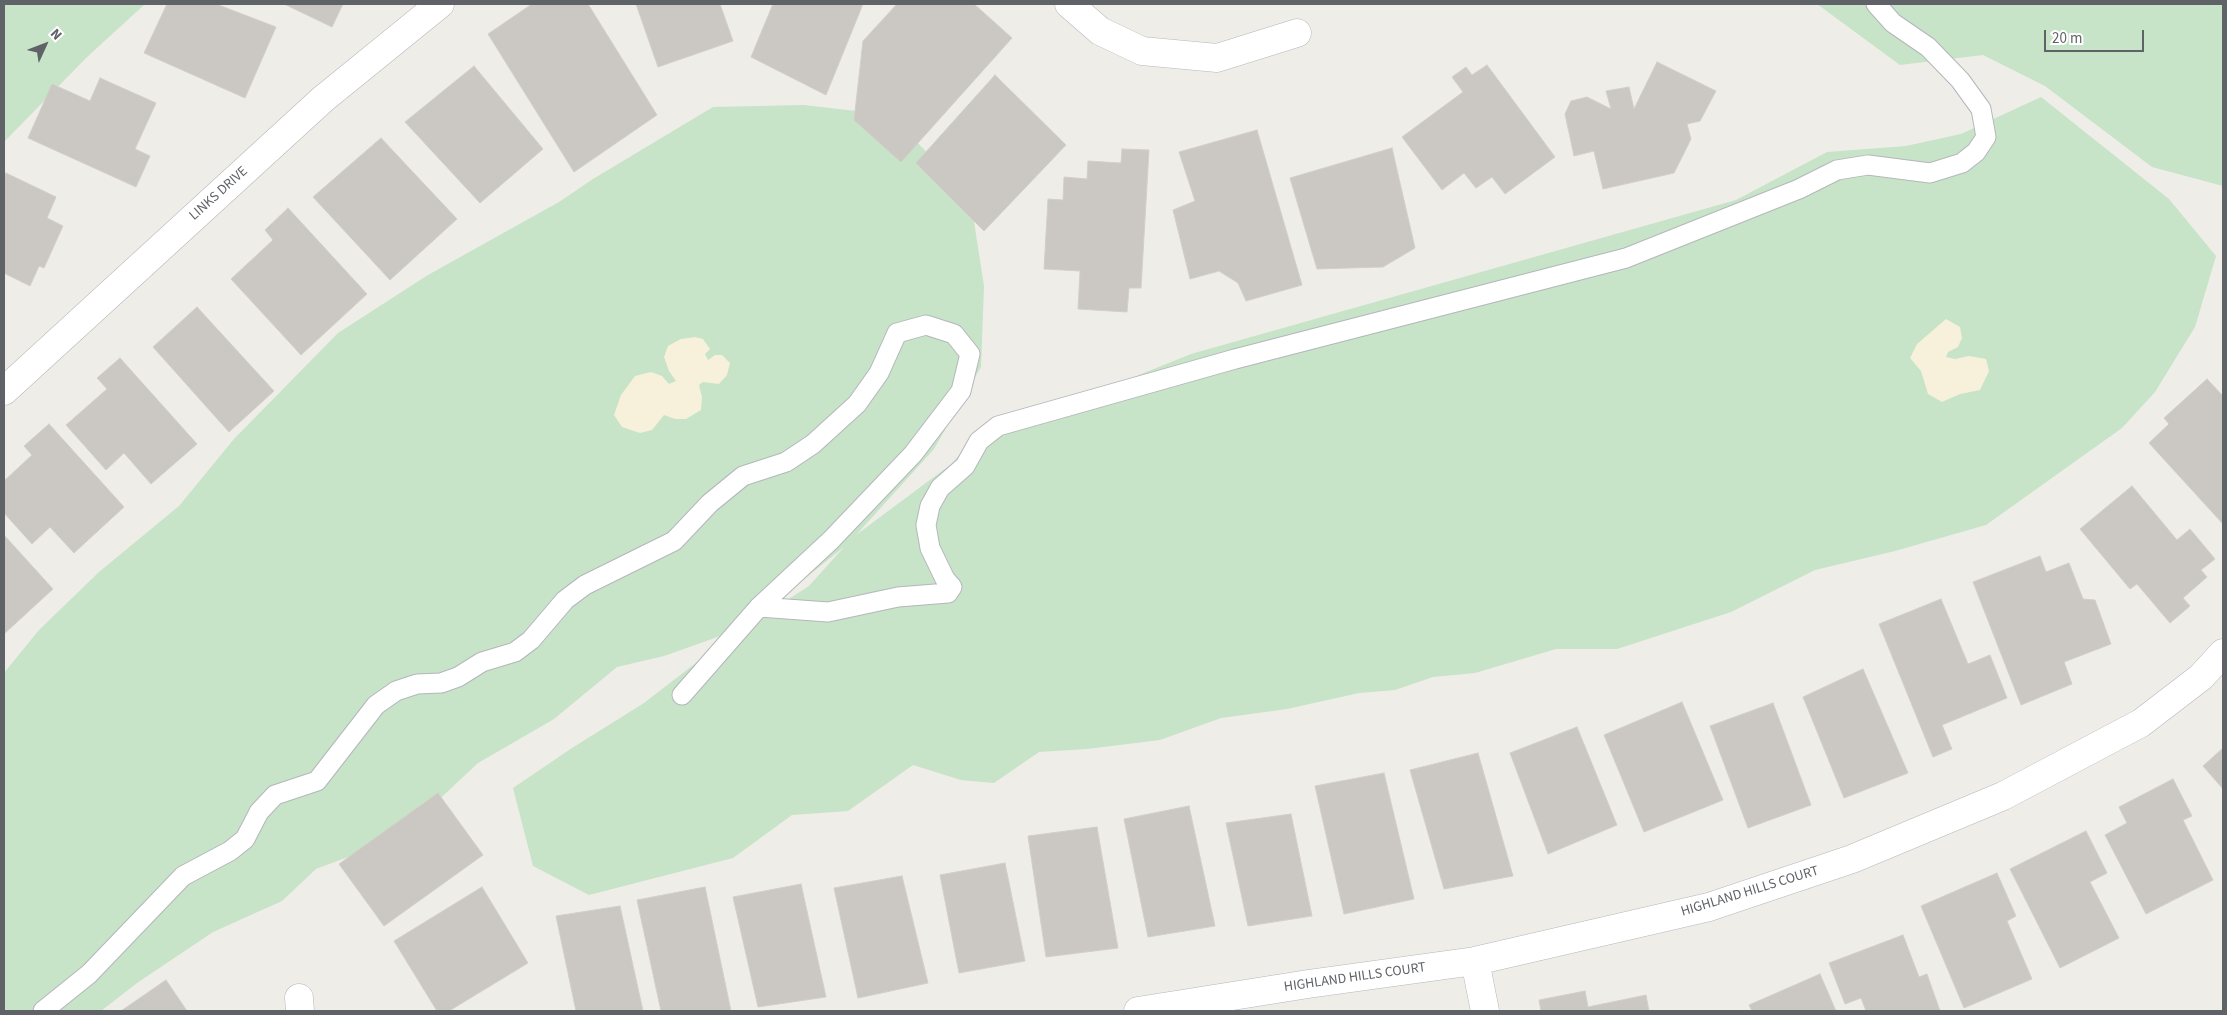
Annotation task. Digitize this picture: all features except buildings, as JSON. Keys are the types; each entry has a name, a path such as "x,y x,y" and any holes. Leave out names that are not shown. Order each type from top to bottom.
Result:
{"street":[{"name":"LINKS DRIVE","path":"4,391 323,99 440,4"},
{"path":"1069,4 1100,32 1142,51 1216,58 1297,33"},
{"name":"HIGHLAND HILLS COURT","path":"1138,1011 1308,984 1476,961 1709,907 1852,859 2003,796 2141,723 2201,677 2223,653"},
{"path":"1476,961 1485,1011"}],"lane":[{"path":"759,608 828,612 898,597 948,593 952,587 945,579 930,548 926,524 930,506 940,488 965,466 978,440 998,426 1235,359 1626,258 1799,189 1837,170 1868,165 1930,172 1962,163 1976,152 1986,137 1981,109 1960,80 1928,47 1893,23 1876,4"},
{"path":"43,1011 89,974 183,876 230,851 245,838 259,812 275,795 317,781 376,704 396,690 417,684 441,683 458,677 482,662 515,652 531,640 565,600 585,585 674,541 710,503 743,476 786,462 813,444 857,404 879,373 897,333 926,325 954,334 970,354 961,391 913,454 831,540 759,608 682,695"}],"green space":[{"path":"4,4 145,4 86,58 4,142"},
{"path":"1817,4 2223,4 2223,186 2152,167 2045,86 1983,55 1900,65"},
{"path":"2041,97 2169,199 2216,256 2195,327 2155,392 2122,428 1986,525 1895,551 1815,570 1731,612 1617,649 1556,649 1475,673 1433,677 1395,690 1359,693 1287,709 1221,718 1160,740 1087,749 1039,752 994,783 961,780 913,765 848,811 792,815 733,858 589,895 533,866 513,788 644,703 740,629 664,656 617,667 554,719 478,763 398,838 316,869 282,901 213,932 137,983 101,1011 4,1011 4,673 39,630 99,572 179,506 234,439 338,333 428,275 559,202 593,179 713,107 804,105 890,115 970,196 984,286 981,367 934,449 856,535 950,465 982,431 1062,406 1191,354 1736,200 1827,152 1906,146 1961,134","holes":["844,547 809,586 748,625"]}],"sand":[{"path":"1946,319 1960,327 1962,338 1958,347 1948,352 1946,357 1955,359 1969,356 1986,359 1989,371 1980,390 1960,394 1942,402 1928,394 1921,371 1910,358 1917,344"},
{"path":"695,337 703,339 710,349 705,354 708,360 715,355 722,355 730,363 727,375 719,384 703,382 699,385 702,397 701,410 686,419 675,419 664,415 652,430 640,433 622,427 614,415 621,395 635,376 651,372 662,376 669,384 676,381 669,371 664,357 668,346 681,339"}]}
